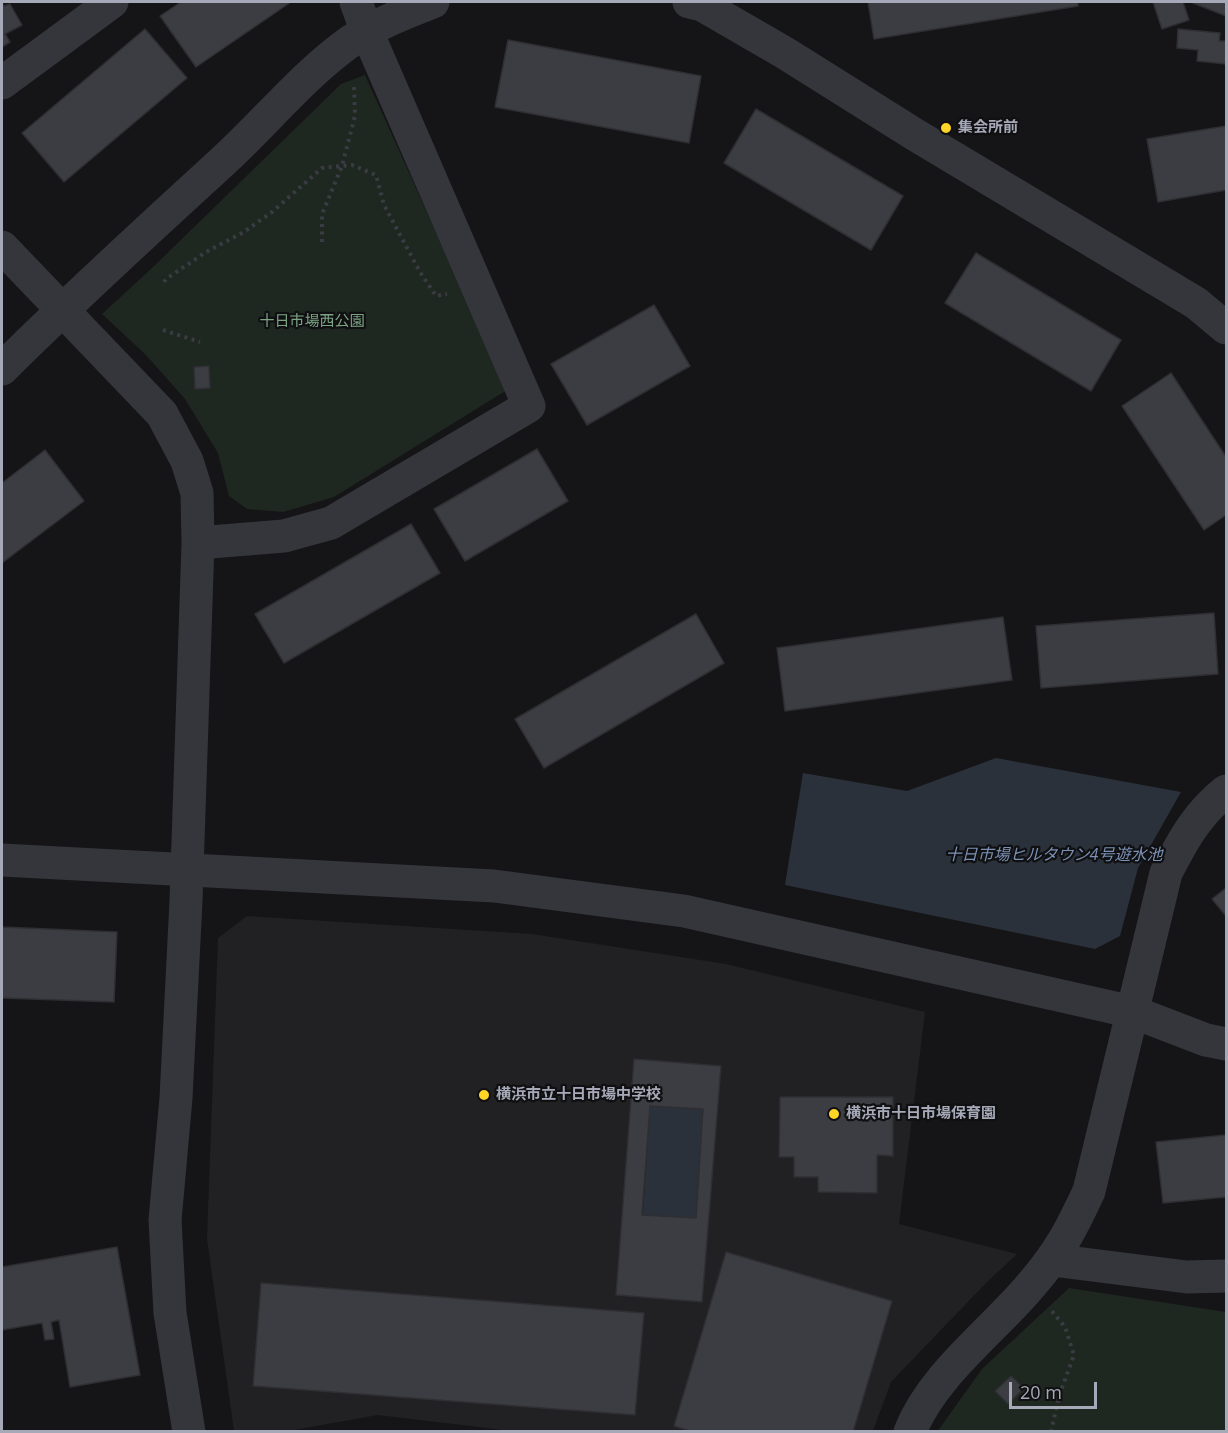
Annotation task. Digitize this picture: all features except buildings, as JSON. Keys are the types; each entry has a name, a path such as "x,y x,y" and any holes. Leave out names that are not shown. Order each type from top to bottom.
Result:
{"street":[{"path":"2,83 112,2"},
{"path":"198,543 284,536 331,523 528,406 356,2"},
{"path":"2,369 61,309 244,142 319,67 352,40 400,15 433,2"},
{"path":"689,2 702,5 785,53 914,134 1196,303 1227,328"},
{"path":"2,247 162,414 188,461 197,493 198,543 187,869 176,1098 165,1220 170,1313 189,1431"},
{"path":"910,1431 935,1388 1031,1286 1070,1233 1089,1191 1166,873 1186,833 1213,802 1227,791"},
{"path":"2,860 494,886 684,911 1133,1012 1227,1020"},
{"path":"1133,1012 1206,1040 1227,1044"},
{"path":"1052,1260 1187,1277 1227,1276"}],"path":[{"path":"322,242 322,214 342,166 355,116 354,74"},
{"path":"164,282 206,252 244,232 272,212 322,168 352,165 376,175 384,205 420,272 436,296 477,286"},
{"path":"163,330 200,342"},
{"path":"1031,1286 1065,1327 1074,1354 1059,1396 1051,1431"}],"shaded area":[{"name":"横浜市立十日市場中学校","path":"247,916 532,934 726,964 925,1012 899,1224 1017,1254 891,1382 873,1431 520,1432 378,1415 288,1431 234,1431 207,1239 218,938"}],"green space":[{"name":"十日市場西公園","path":"365,75 507,390 334,497 283,512 247,509 229,496 218,453 185,399 146,355 102,314 341,84"},
{"path":"1069,1288 1226,1312 1226,1431 937,1432 982,1369"}],"water":[{"name":"十日市場ヒルタウン4号遊水池","path":"996,758 1181,792 1138,868 1120,936 1095,949 785,885 803,773 907,791"},
{"path":"650,1106 703,1109 696,1218 643,1215"}],"place":[{"name":"集会所前","path":"946,128"},
{"name":"横浜市立十日市場中学校","path":"484,1095"},
{"name":"横浜市十日市場保育園","path":"834,1114"}]}
